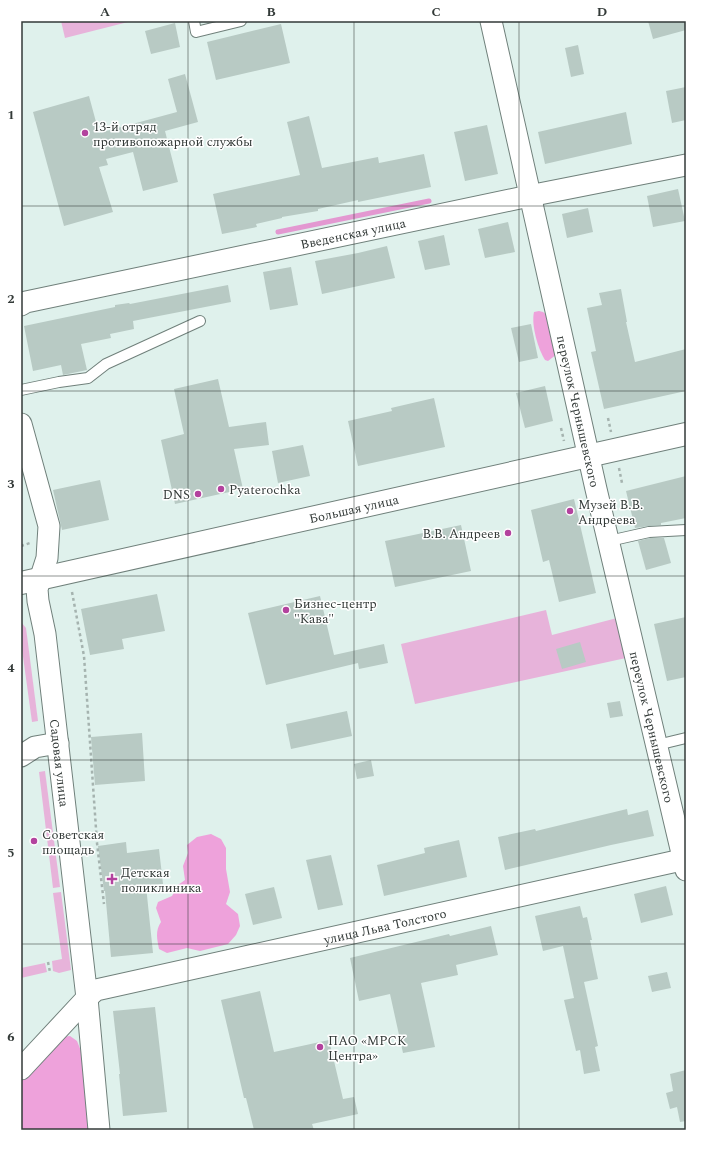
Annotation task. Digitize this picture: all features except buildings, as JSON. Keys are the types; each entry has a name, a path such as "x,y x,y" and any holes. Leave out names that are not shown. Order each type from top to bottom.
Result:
{"main road":[{"name":"Большая улица","path":"31,581 686,434"}],"street":[{"name":"переулок Чернышевского","path":"491,21 529,196 685,863"},
{"name":"Введенская улица","path":"21,305 26,302 529,196 686,165"},
{"name":"Садовая улица","path":"21,424 49,526 47,558 31,581 38,589 38,601 45,634 87,998 99,1130"},
{"path":"21,756 35,747 58,743"},
{"name":"улица Льва Толстого","path":"21,1069 96,990 685,863"}],"lane":[{"path":"194,21 196,32 240,21"},
{"path":"21,390 88,378 106,364 200,321"},
{"path":"609,541 650,532 686,530"},
{"path":"657,745 686,738"}],"path":[{"path":"69,572 84,656 97,843 104,904"},
{"path":"48,962 50,972"}],"shaded area":[{"path":"61,21 132,21 65,38"},
{"path":"539,311 548,316 557,354 548,361 545,360 540,350 534,330 534,312"},
{"path":"546,610 552,635 617,618 626,658 415,704 401,644"},
{"path":"21,622 26,628 38,721 32,722 21,642"},
{"path":"45,771 60,887 53,888 39,772"},
{"path":"211,834 221,839 226,848 226,869 230,892 226,904 238,914 240,926 236,935 228,944 200,951 187,948 167,953 159,949 157,932 161,922 156,908 158,902 172,896 178,885 185,880 183,866 188,853 187,845 197,837"},
{"path":"61,892 71,970 59,973 53,971 52,961 62,959 53,893"},
{"path":"45,963 47,972 21,978 21,968"},
{"path":"70,1036 77,1041 83,1056 89,1130 21,1130 21,1077 62,1037"}],"waterway":[{"path":"278,232 429,201"}],"place":[{"name":"13-й отряд противопожарной службы","path":"85,133"},
{"name":"Pyaterochka","path":"221,489"},
{"name":"DNS","path":"198,494"},
{"name":"Музей В.В. Андреева","path":"570,511"},
{"name":"В.В. Андреев","path":"508,533"},
{"name":"Бизнес-центр \"Кава\"","path":"286,610"},
{"name":"Советская площадь","path":"34,841"},
{"name":"Детская поликлиника","path":"112,879"},
{"name":"ПАО «МРСК Центра»","path":"320,1047"}]}
